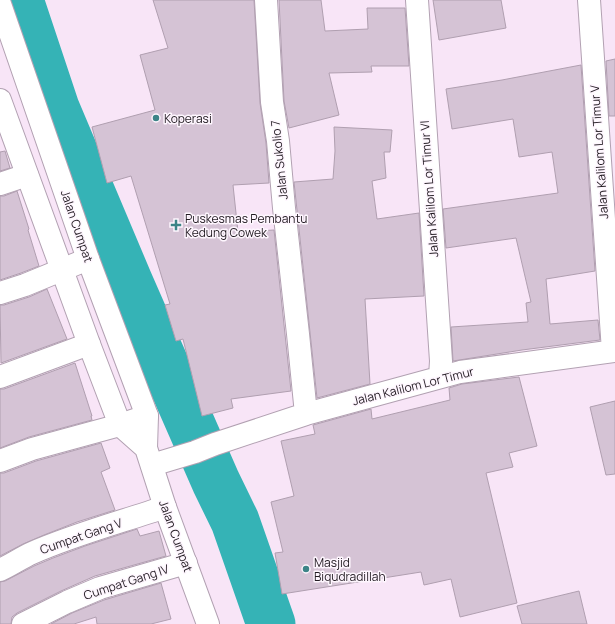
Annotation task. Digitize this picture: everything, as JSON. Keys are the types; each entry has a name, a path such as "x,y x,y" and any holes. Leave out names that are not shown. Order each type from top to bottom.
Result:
{"street":[{"name":"Jalan Sukolio 7","path":"266,0 272,102 278,141 306,414"},
{"name":"Jalan Kalilom Lor Timur VI","path":"417,0 441,361 440,377"},
{"name":"Jalan Kalilom Lor Timur V","path":"589,0 614,351"},
{"name":"Jalan Cumpat","path":"0,4 88,259 147,416 149,457 165,507 186,564 203,623"},
{"path":"0,100 120,425 149,457"},
{"path":"0,184 27,175"},
{"path":"0,292 25,285 88,259"},
{"path":"0,377 89,344"},
{"name":"Jalan Kalilom Lor Timur","path":"149,457 195,452 306,414 460,372 614,351"},
{"path":"0,461 32,449 120,425 147,416"},
{"name":"Cumpat Gang V","path":"0,570 31,554 79,535 165,507"},
{"name":"Cumpat Gang IV","path":"23,624 67,602 100,588 186,564"}],"building":[{"path":"153,0 254,0 260,103 266,143 269,183 233,185 238,232 274,230 291,391 231,399 233,408 202,416 183,339 176,341 165,305 170,304 131,176 107,183 92,127 155,110 140,55 168,48"},
{"path":"279,0 321,0 325,31 368,29 367,8 405,8 409,66 371,66 372,72 329,73 339,115 289,128 284,101"},
{"path":"433,0 501,0 506,28 439,40"},
{"path":"615,59 615,116 609,116 606,61"},
{"path":"581,65 595,271 546,279 550,324 598,320 600,340 453,361 451,327 528,322 526,303 531,302 516,238 446,248 443,209 558,193 552,152 519,157 513,119 452,129 446,89"},
{"path":"334,127 392,130 390,152 384,152 386,178 372,181 377,219 419,213 424,296 365,299 370,384 317,398 294,182 333,179 335,151"},
{"path":"5,151 10,168 0,171 0,152"},
{"path":"17,191 39,266 0,280 0,196"},
{"path":"47,289 67,339 1,363 0,305 29,297"},
{"path":"75,363 92,420 29,437 0,448 0,389 4,389"},
{"path":"519,377 537,446 509,453 513,467 486,473 517,603 460,617 451,579 424,585 421,572 282,594 275,553 283,552 271,502 294,496 281,441 315,434 313,425 371,409 372,419 450,400 449,388 462,384"},
{"path":"615,401 615,474 606,475 590,407"},
{"path":"101,443 110,468 101,472 115,510 77,522 44,535 0,556 0,473 4,473 36,461"},
{"path":"137,529 140,536 159,531 166,556 95,576 17,613 12,617 11,624 0,624 0,582 53,558"},
{"path":"161,583 171,619 151,624 97,624 96,617 74,624 51,624 72,613 104,600"},
{"path":"579,591 587,624 522,624 517,606"}],"waterway":[{"path":"19,0 55,108 128,281 216,482 235,521 271,624"}],"place":[{"name":"Koperasi","path":"156,118"},
{"name":"Puskesmas Pembantu Kedung Cowek","path":"176,225"},
{"name":"Masjid Biqudradillah","path":"306,569"}]}
